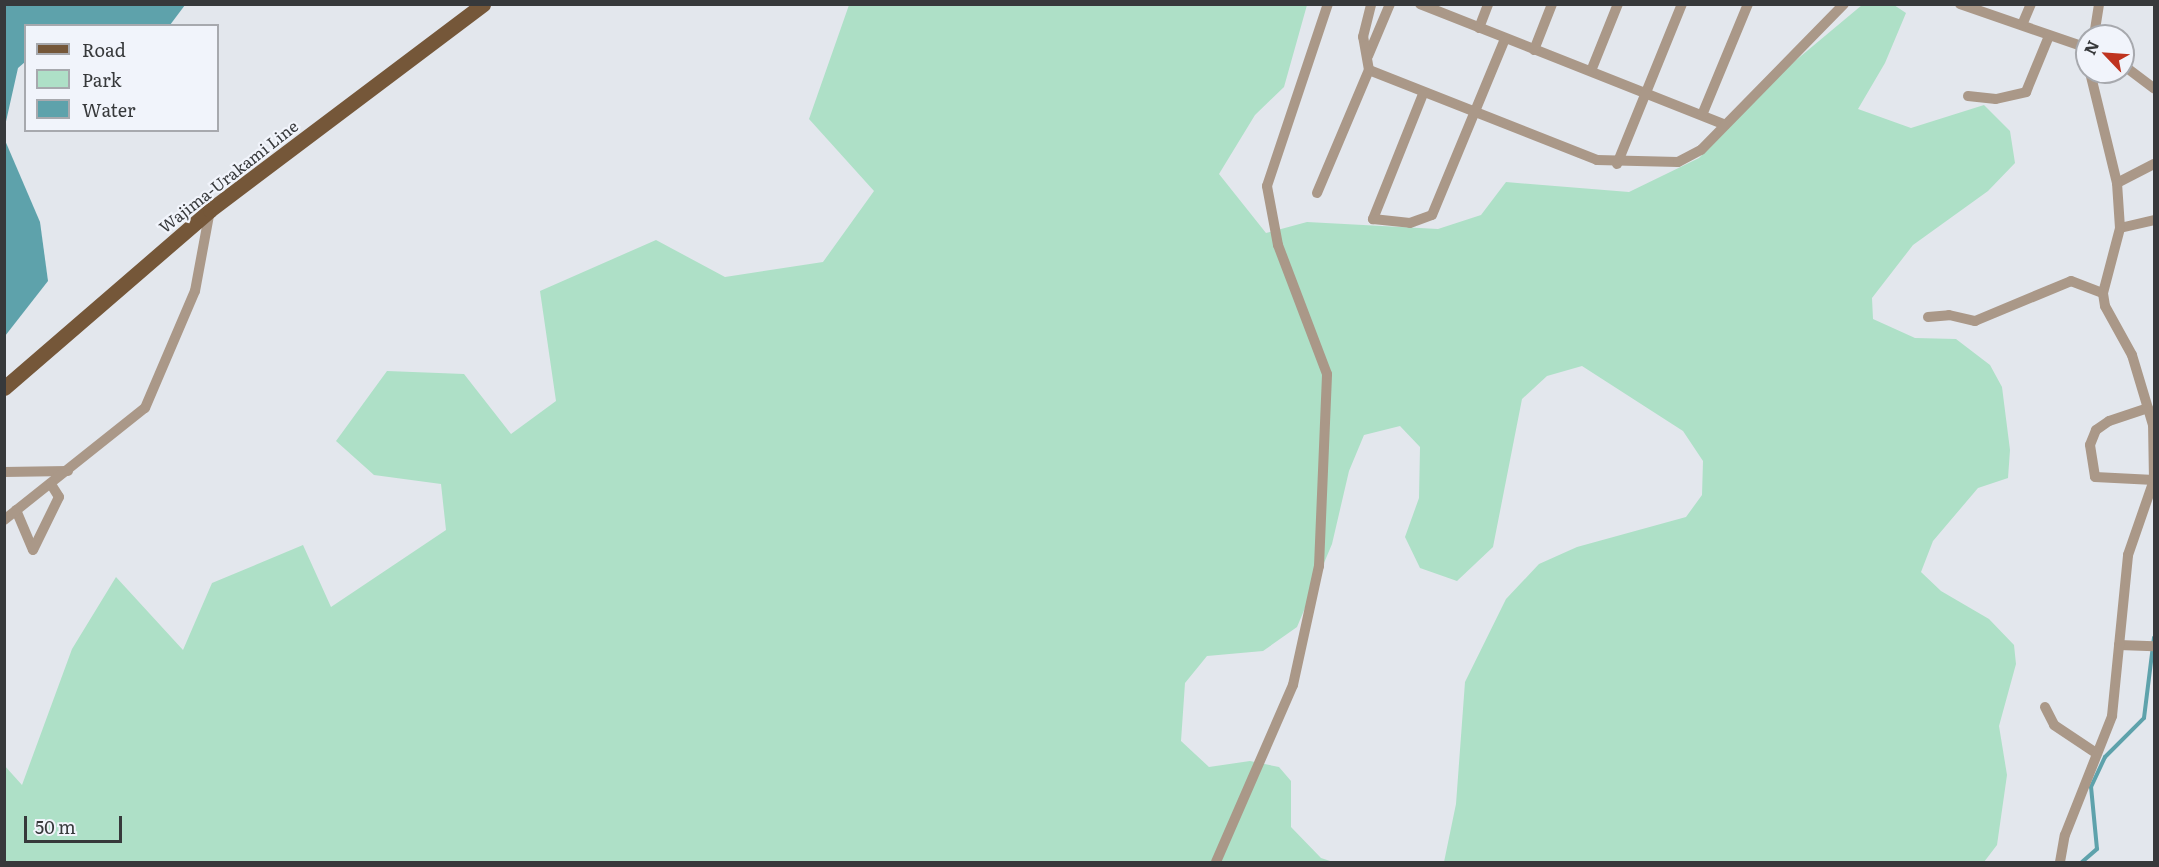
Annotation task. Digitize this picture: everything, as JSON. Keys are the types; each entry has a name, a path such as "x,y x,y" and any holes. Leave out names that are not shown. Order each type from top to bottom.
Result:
{"main road":[{"name":"Wajima-Urakami Line","path":"4,388 210,210 483,4"}],"street":[{"path":"1216,862 1293,685 1319,566 1327,374 1278,245 1267,186 1328,4"},
{"path":"1317,193 1369,70 1363,37 1371,4"},
{"path":"1368,56 1390,4"},
{"path":"1479,28 1488,4"},
{"path":"1534,50 1552,4"},
{"path":"1591,71 1618,4"},
{"path":"1617,164 1682,4"},
{"path":"1702,116 1748,4"},
{"path":"1369,70 1474,115 1617,164 1678,162 1701,150 1844,4"},
{"path":"2022,26 2031,4"},
{"path":"2096,24 2099,4"},
{"path":"1422,5 1725,125"},
{"path":"1965,5 2075,44"},
{"path":"1968,96 1996,99 2025,92 2049,36"},
{"path":"1423,94 1372,219 1410,223 1432,215 1505,39"},
{"path":"2135,73 2154,88"},
{"path":"2060,862 2065,835 2112,716 2127,555 2154,480 2153,425 2132,355 2103,293 2120,228 2117,183 2093,84"},
{"path":"2117,183 2154,164"},
{"path":"4,520 145,408 195,291 210,210"},
{"path":"2120,228 2154,220"},
{"path":"1928,317 1948,315 1975,321 2071,281 2103,293"},
{"path":"2148,408 2109,421 2096,430 2090,445 2095,477 2154,480"},
{"path":"4,472 68,471"},
{"path":"16,510 33,550 59,497 51,484"},
{"path":"2119,645 2151,646"},
{"path":"2045,707 2054,725 2096,753"}],"green space":[{"path":"849,5 1307,5 1284,87 1255,115 1219,174 1266,233 1307,222 1438,229 1481,215 1506,182 1629,192 1699,158 1789,66 1862,5 1894,5 1906,13 1885,63 1858,109 1911,128 1984,105 2010,131 2015,163 1988,191 1913,245 1872,298 1873,319 1915,338 1956,339 1990,365 2002,387 2010,450 2008,478 1978,488 1933,541 1921,572 1941,591 1989,619 2014,645 2016,664 1999,726 2007,775 1997,845 1984,862 1444,862 1456,804 1465,682 1506,599 1539,564 1577,547 1686,517 1702,495 1703,461 1683,431 1582,366 1547,376 1522,399 1493,547 1457,581 1420,568 1405,537 1419,498 1420,447 1400,426 1364,435 1349,471 1332,544 1297,627 1263,651 1207,656 1185,683 1181,741 1209,767 1250,761 1279,767 1291,781 1291,827 1321,858 1333,862 5,862 4,765 22,785 72,649 116,577 183,650 212,583 303,545 331,607 446,530 441,484 374,475 336,441 387,371 464,374 511,434 556,401 540,291 656,240 725,277 823,262 874,191 809,119"}],"water":[{"path":"5,4 185,4 171,24 24,24 24,63 18,68 5,126"},
{"path":"4,138 40,222 48,281 5,336"}],"waterway":[{"path":"2082,862 2097,849 2091,787 2105,757 2144,718 2154,638"}]}
